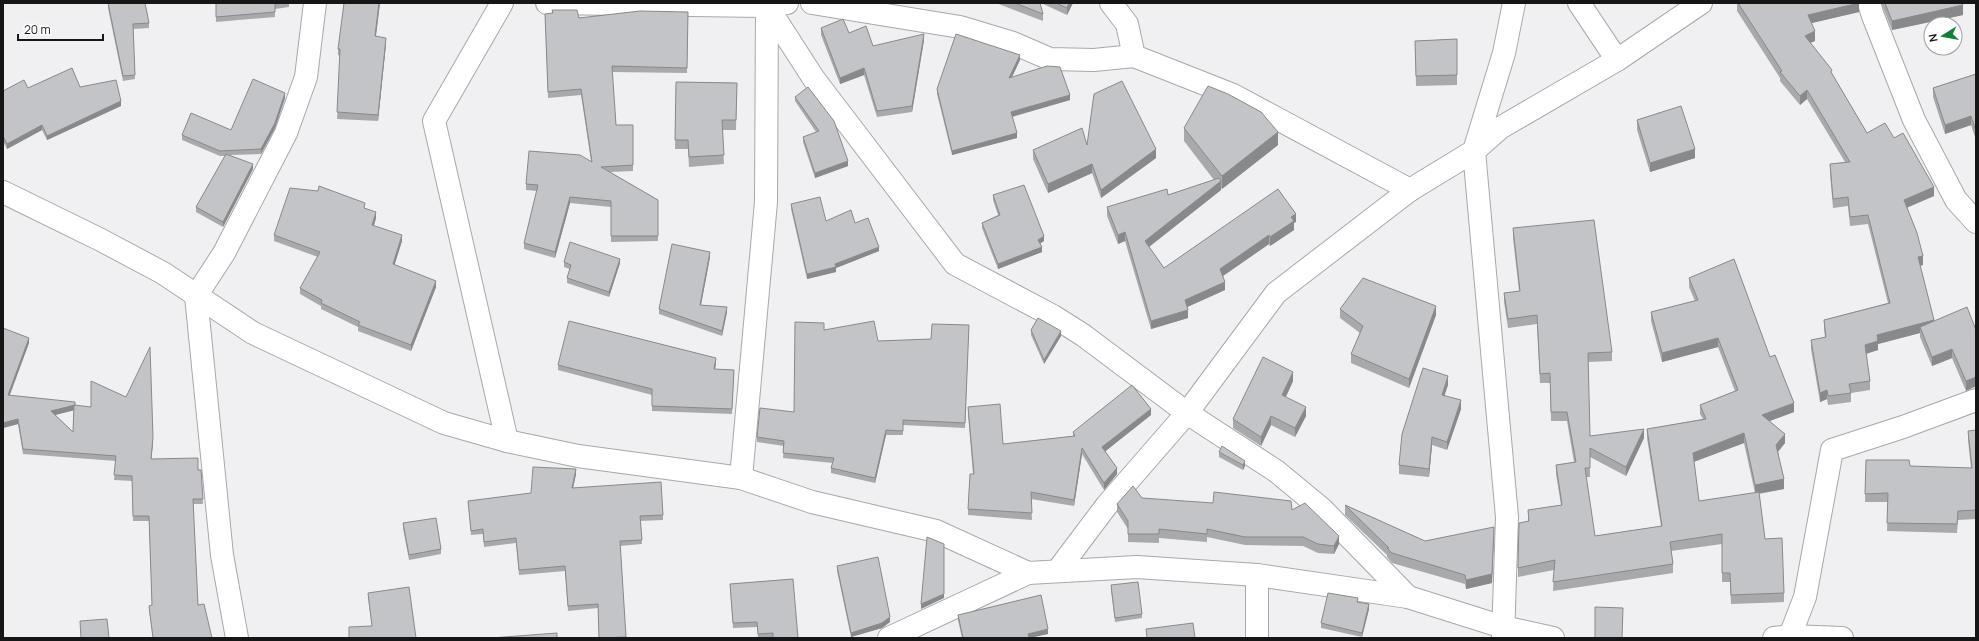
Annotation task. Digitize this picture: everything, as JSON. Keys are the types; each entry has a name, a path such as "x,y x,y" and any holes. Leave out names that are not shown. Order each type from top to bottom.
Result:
{"street":[{"path":"237,638 222,555 196,296 224,253 286,133 306,77 315,3"},
{"path":"502,3 434,121 507,441"},
{"path":"546,3 773,4"},
{"path":"812,3 960,27 1013,43 1050,59 1094,60 1134,56 1232,95 1410,190"},
{"path":"1111,3 1127,24 1134,56"},
{"path":"1503,633 1507,517 1474,151 1504,52 1514,3"},
{"path":"1579,3 1617,60"},
{"path":"1058,570 1107,505 1187,413 1276,293 1410,190 1474,151 1500,128 1617,60 1701,3"},
{"path":"1869,3 1872,16 1914,120 1956,200 1976,222"},
{"path":"741,478 766,202 773,4"},
{"path":"773,4 814,79 955,264 1053,316 1082,335 1187,413 1276,471 1316,504 1408,597"},
{"path":"3,192 101,240 163,273 253,333 444,423 507,441 578,456 741,478 812,502 936,531 1028,573"},
{"path":"1842,638 1782,637 1805,597 1832,450 1903,427 1976,400"},
{"path":"890,638 1028,573 1058,570 1137,567 1257,575 1408,597 1503,633 1553,638"},
{"path":"1257,575 1257,638"}],"building":[{"path":"108,3 145,3 149,23 133,24 135,75 123,76"},
{"path":"216,3 285,3 275,4 275,12 216,17"},
{"path":"344,3 379,3 375,36 386,38 378,115 337,112 340,49 338,49"},
{"path":"1015,3 1040,3 1043,14"},
{"path":"1056,3 1069,3 1067,8"},
{"path":"1738,3 1859,3 1808,15 1815,31 1805,36 1832,70 1831,72 1867,133 1885,123 1894,138 1903,133 1934,187 1904,200 1917,233 1923,256 1918,257 1934,320 1877,335 1878,341 1865,345 1870,381 1849,384 1851,393 1828,396 1827,390 1820,393 1811,340 1826,337 1824,320 1890,303 1868,215 1850,217 1848,197 1833,199 1830,164 1850,162 1807,90 1800,96 1780,72 1782,71"},
{"path":"1885,3 1962,3 1963,5 1892,21"},
{"path":"552,10 577,10 579,18 640,11 688,12 687,68 612,66 616,125 633,125 633,165 601,167 658,200 658,236 611,236 611,201 570,197 555,252 524,243 538,185 526,184 529,151 580,155 592,162 581,89 548,92 545,14 553,13"},
{"path":"843,19 849,33 866,26 873,46 924,34 912,106 877,111 864,68 840,78 821,28"},
{"path":"956,34 1020,55 1009,78 1047,66 1060,67 1070,95 1011,112 1017,133 952,151 937,89"},
{"path":"1457,39 1457,75 1416,76 1415,41"},
{"path":"72,68 80,87 116,80 121,101 47,136 42,125 7,144 3,136 3,91 24,80 28,88"},
{"path":"1976,74 1976,131 1971,116 1945,125 1933,88"},
{"path":"253,79 285,93 275,123 261,149 220,151 182,135 191,113 231,130"},
{"path":"1122,81 1156,149 1101,190 1092,164 1048,184 1033,150 1082,128 1087,145 1094,94"},
{"path":"676,82 737,83 736,120 722,120 724,155 689,157 688,140 675,140"},
{"path":"1208,86 1228,94 1261,112 1278,132 1222,176 1184,128"},
{"path":"808,87 834,121 848,161 815,173 803,137 819,131 795,97"},
{"path":"1681,106 1695,149 1650,163 1637,120"},
{"path":"226,154 253,164 223,222 196,207"},
{"path":"1219,178 1221,181 1145,241 1164,268 1278,189 1296,214 1291,217 1294,221 1270,237 1269,235 1220,269 1225,282 1185,300 1188,310 1151,321 1125,232 1118,235 1107,207 1167,189 1168,195"},
{"path":"1024,185 1044,236 1038,240 1042,247 998,264 982,223 1000,215 993,195"},
{"path":"319,186 365,203 364,208 376,212 372,225 402,235 393,264 436,281 411,345 358,325 360,322 321,303 322,300 300,288 320,252 274,235 290,188 318,191"},
{"path":"820,197 826,221 851,210 855,223 868,218 879,247 835,264 836,267 807,274 791,204"},
{"path":"1594,220 1612,352 1588,353 1590,436 1644,429 1626,467 1590,448 1590,468 1585,468 1595,536 1662,526 1647,429 1706,419 1700,405 1738,390 1718,338 1662,353 1651,312 1698,300 1689,278 1734,259 1770,357 1775,355 1794,403 1762,415 1785,434 1776,445 1784,479 1755,485 1744,433 1693,453 1699,501 1759,492 1765,539 1782,538 1784,593 1731,595 1730,573 1722,573 1722,534 1670,542 1673,564 1553,582 1555,560 1518,568 1519,523 1529,521 1528,510 1562,505 1556,465 1576,462 1567,412 1551,412 1550,373 1540,374 1537,315 1508,319 1504,293 1520,291 1513,228"},
{"path":"570,242 620,259 609,292 567,278 571,265 564,262"},
{"path":"672,244 710,252 700,305 727,307 722,331 659,309"},
{"path":"1363,278 1436,306 1409,379 1351,354 1363,326 1340,309"},
{"path":"1967,307 1976,330 1976,377 1966,381 1952,349 1932,357 1920,327"},
{"path":"1038,318 1061,331 1044,360 1031,330"},
{"path":"569,321 716,358 714,369 734,370 732,409 652,406 652,389 558,365"},
{"path":"874,321 878,341 931,339 932,324 969,325 965,423 903,420 903,431 886,430 875,478 831,468 834,458 783,453 784,441 757,437 760,408 794,412 795,322 824,323 824,330"},
{"path":"3,328 29,338 8,395 75,402 75,405 91,407 91,381 126,397 150,347 153,437 151,459 198,458 198,470 201,470 203,499 193,499 198,605 204,604 212,638 153,638 149,606 152,605 149,516 133,516 132,476 114,475 116,456 23,449 18,419 3,423","holes":["74,405 73,432 51,411"]},
{"path":"1263,357 1293,372 1282,395 1306,407 1295,428 1271,416 1261,437 1233,419"},
{"path":"1423,368 1448,376 1442,395 1461,400 1447,442 1432,437 1429,469 1399,465 1402,434"},
{"path":"1132,385 1151,409 1102,447 1117,468 1104,483 1082,448 1074,500 1031,492 1032,513 968,509 970,474 974,474 968,407 1000,404 1003,444 1075,436 1073,432"},
{"path":"1976,430 1976,510 1958,511 1957,524 1887,523 1888,493 1865,494 1866,460 1909,460 1910,466 1972,468 1968,431"},
{"path":"1222,446 1245,461 1243,465 1219,452"},
{"path":"533,467 576,469 572,488 661,482 663,515 640,516 642,540 620,541 626,637 599,638 598,604 568,606 565,566 519,570 516,538 484,542 483,529 471,531 468,501 531,493"},
{"path":"1133,486 1142,498 1213,503 1214,492 1291,501 1292,510 1305,503 1339,536 1334,546 1318,544 1303,537 1245,537 1207,529 1207,534 1159,529 1159,534 1128,534 1128,521 1117,504"},
{"path":"1345,505 1425,541 1494,527 1492,574 1466,580 1465,575 1392,553 1387,548 1389,548"},
{"path":"436,518 441,549 409,555 403,523"},
{"path":"927,537 944,544 944,594 921,604"},
{"path":"878,557 890,617 882,623 851,633 837,566"},
{"path":"793,579 798,638 773,638 773,633 758,634 757,622 733,623 730,584"},
{"path":"1138,582 1142,614 1115,618 1111,585"},
{"path":"409,587 416,638 349,638 349,627 372,626 368,593"},
{"path":"1328,593 1358,598 1357,602 1369,604 1362,633 1321,623"},
{"path":"1041,595 1048,629 1028,634 1029,638 963,638 958,615"},
{"path":"1595,607 1623,608 1622,638 1595,638"},
{"path":"107,619 109,638 81,638 80,621"},
{"path":"1193,623 1195,638 1147,638 1146,629"},
{"path":"557,633 557,638 491,638"}]}
